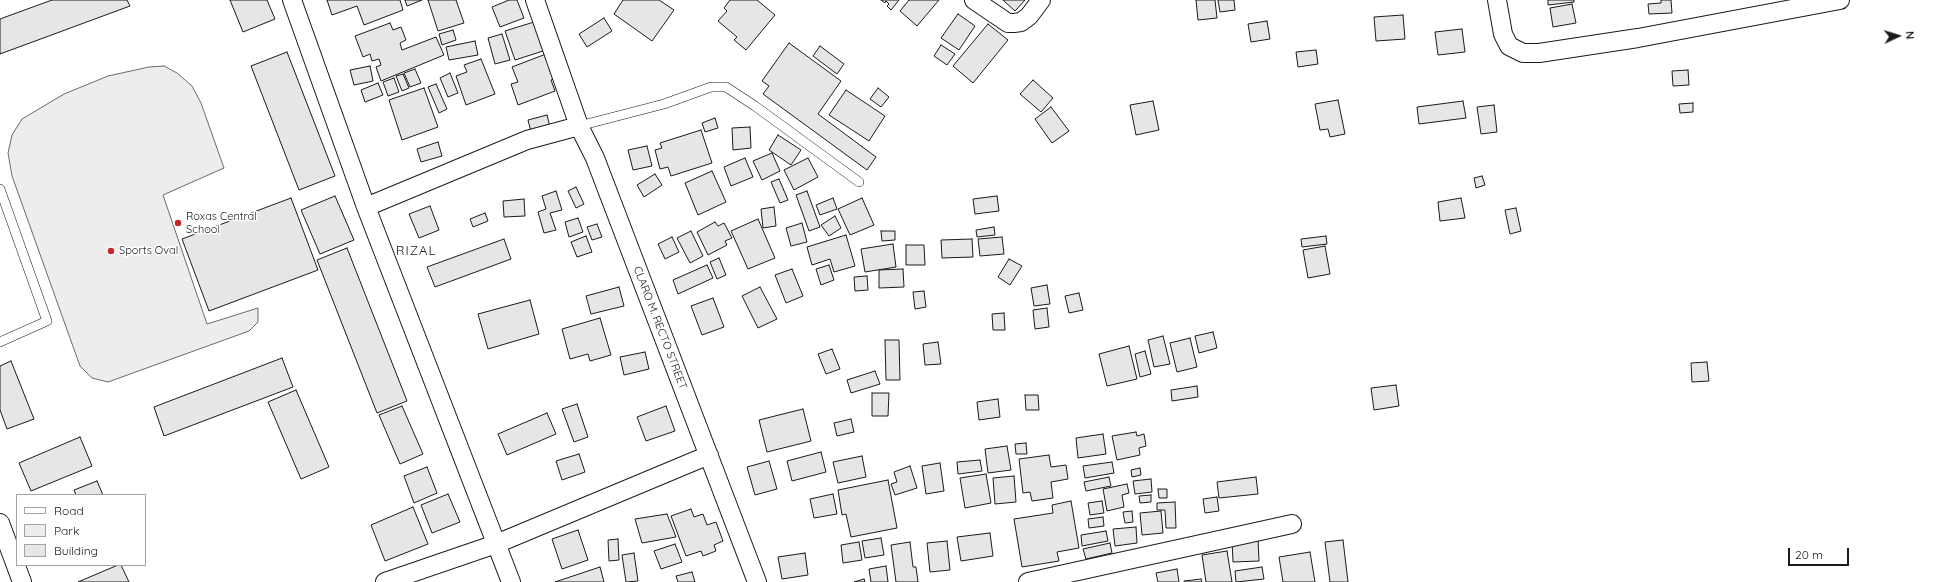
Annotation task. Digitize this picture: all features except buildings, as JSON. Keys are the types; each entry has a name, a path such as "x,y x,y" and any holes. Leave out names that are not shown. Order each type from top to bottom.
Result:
{"street":[{"path":"292,0 366,208 511,582"},
{"name":"CLARO M. RECTO STREET","path":"536,0 580,126 595,158 757,582"},
{"path":"974,0 1008,23 1014,23 1021,22 1029,16 1041,0"},
{"path":"1497,0 1503,34 1509,46 1523,53 1540,53 1638,38 1840,0"},
{"path":"366,208 527,140 580,126"},
{"path":"386,582 496,544 709,455"},
{"path":"0,523 16,566"},
{"path":"1028,582 1292,524"},
{"path":"16,566 22,582"}],"lane":[{"path":"580,126 664,104 711,87 726,87 859,182"},
{"path":"0,188 47,321 0,342"}],"green space":[{"name":"Sports Oval","path":"164,66 177,73 192,86 201,103 224,168 163,195 207,324 258,308 258,322 249,331 108,382 92,378 80,366 12,176 8,153 12,135 22,119 64,94 108,76 149,67"}],"place":[{"name":"Roxas Central School","path":"178,223"},
{"name":"Sports Oval","path":"111,251"}],"district":[{"name":"RIZAL","path":"416,251"}]}
